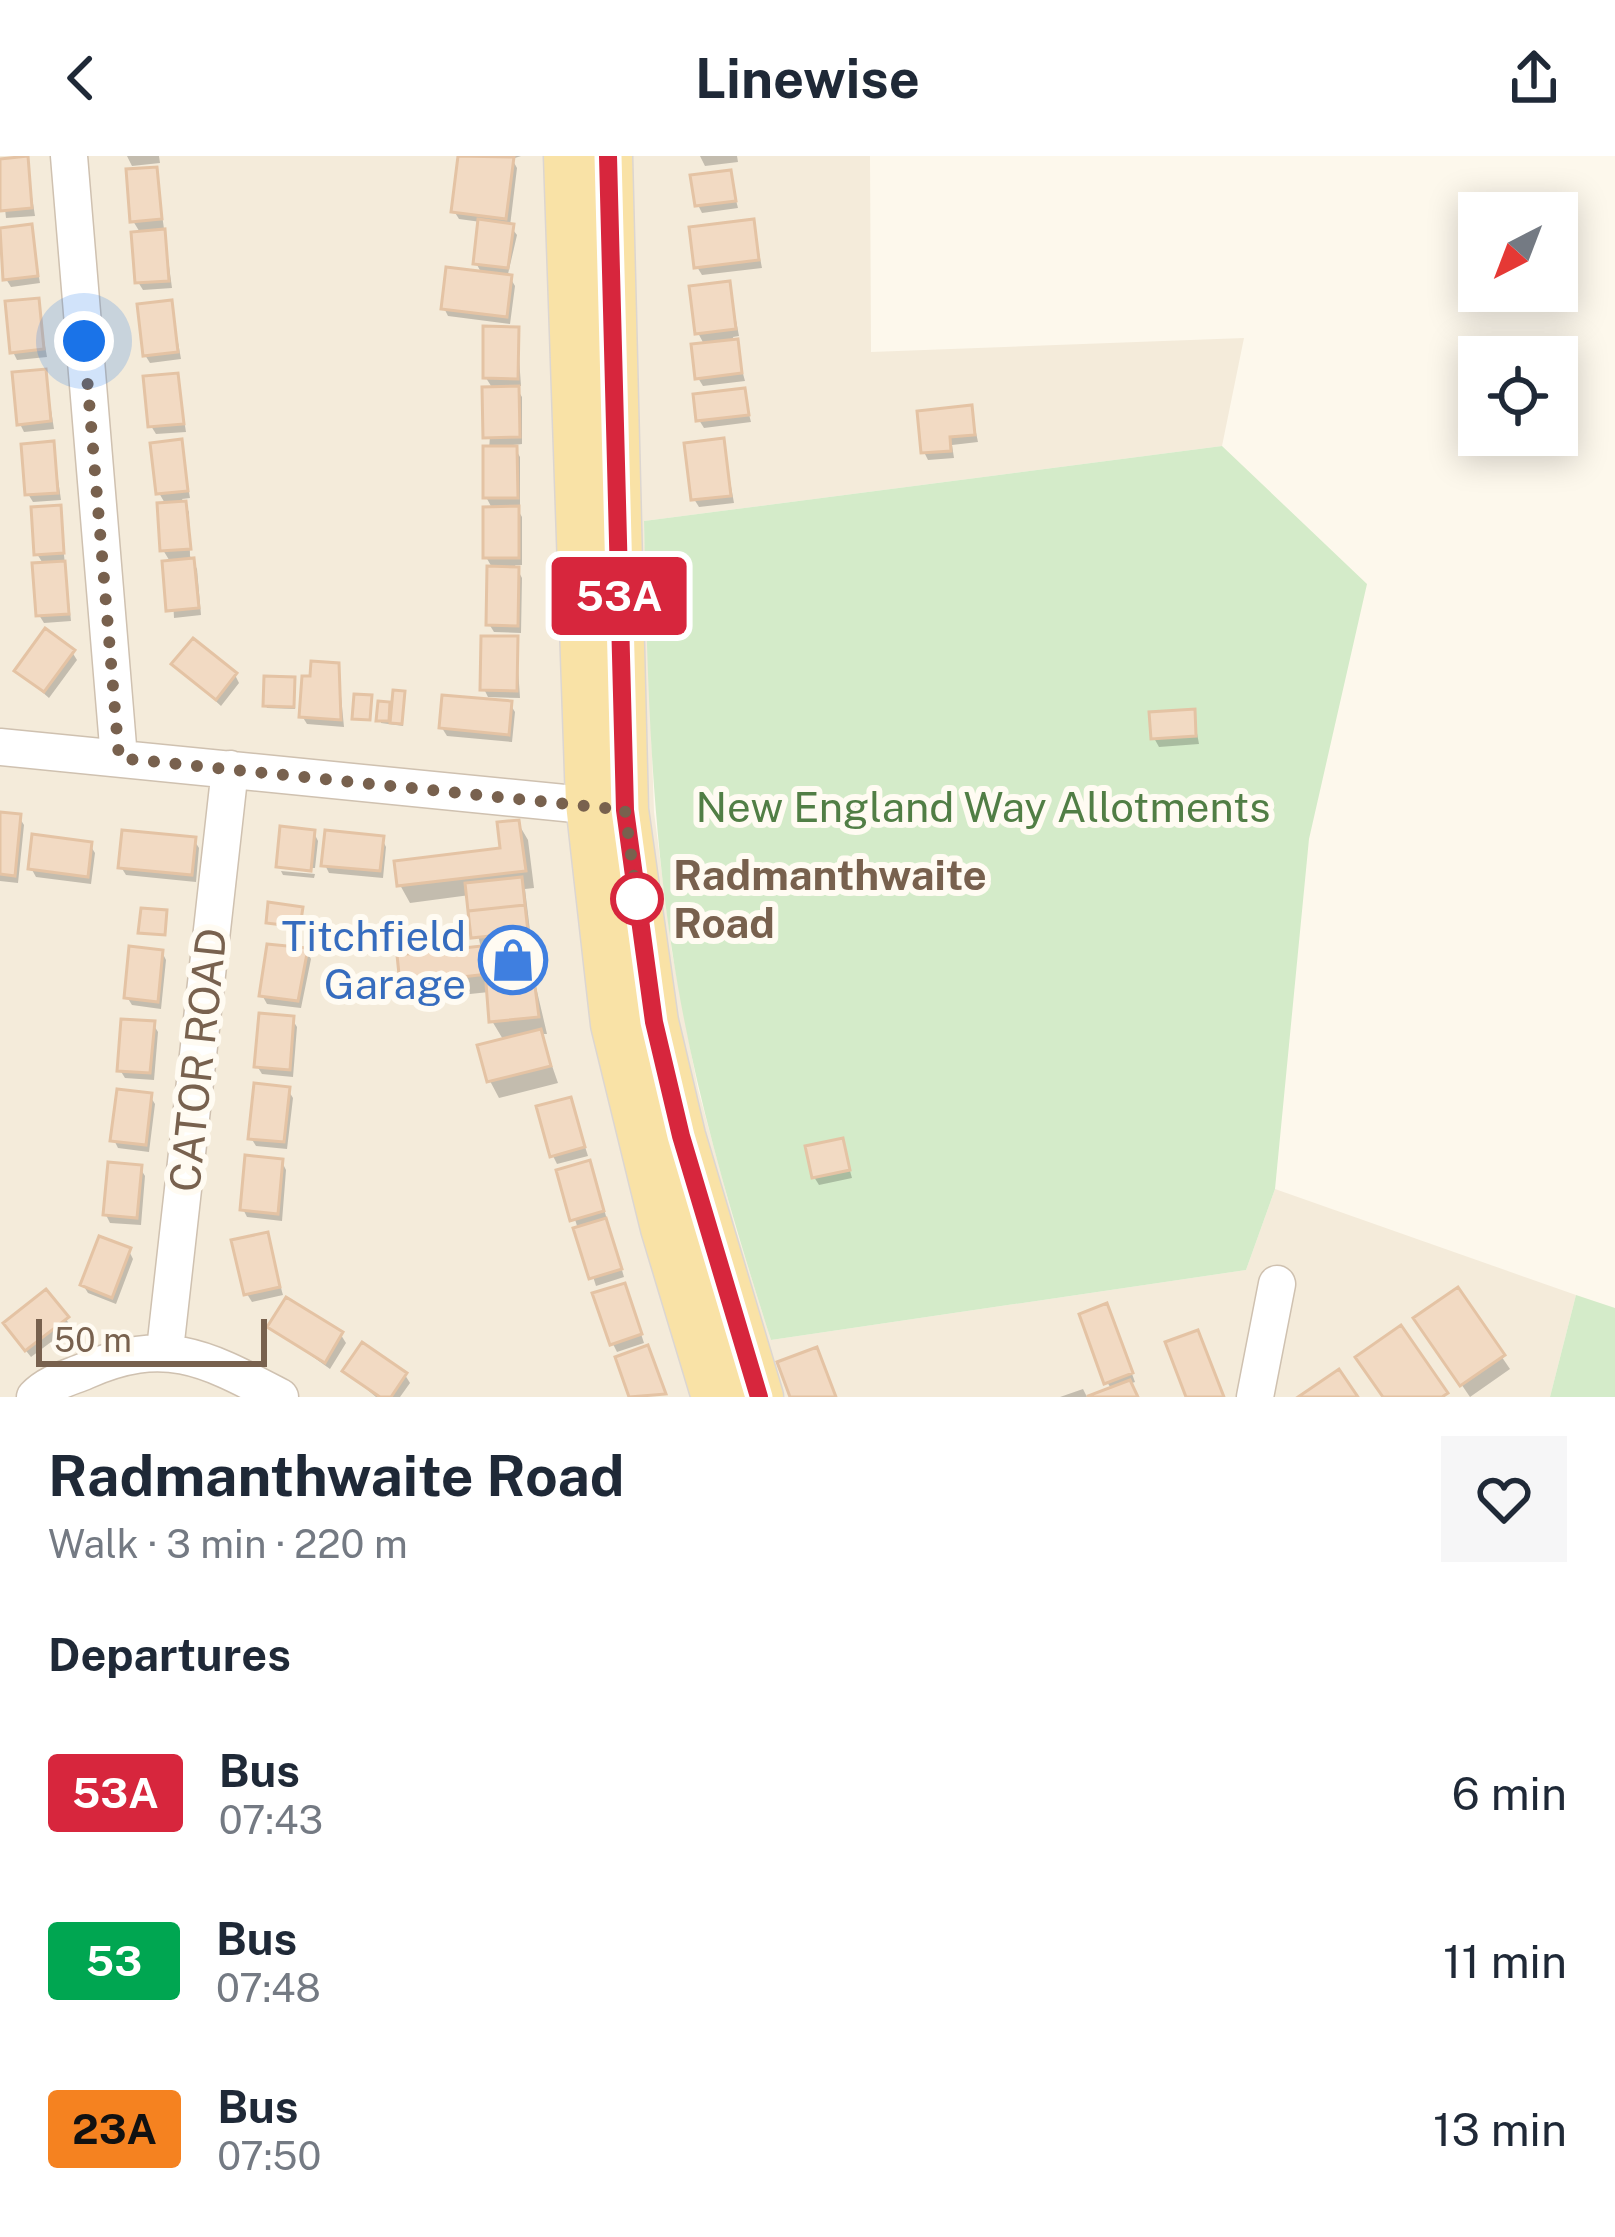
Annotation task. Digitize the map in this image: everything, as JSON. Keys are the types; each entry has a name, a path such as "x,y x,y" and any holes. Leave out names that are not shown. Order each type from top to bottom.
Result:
{"main road":[{"path":"568,156 591,269 615,1024 664,1228 716,1397"},
{"path":"591,269 608,156"},
{"path":"608,807 687,1157 759,1397"}],"street":[{"path":"69,156 119,758"},
{"path":"0,747 608,807"},
{"name":"CATOR ROAD","path":"165,1350 230,769"},
{"path":"1255,1397 1277,1284"},
{"path":"35,1397 115,1358 165,1350 208,1359 280,1397"}],"shaded area":[{"path":"0,156 870,156 871,352 1244,338 1222,446 644,521 654,812 672,952 698,1089 736,1229 771,1340 1246,1270 1275,1189 1576,1295 1550,1397 0,1397"}],"green space":[{"name":"New England Way Allotments","path":"1222,446 1367,584 1309,839 1275,1189 1246,1270 771,1340 714,1147 672,950 654,790 644,521"},
{"path":"1576,1295 1615,1308 1615,1397 1550,1397"}],"building":[{"path":"28,156 32,208 0,211 0,159"},
{"path":"458,156 514,157 506,219 451,212"},
{"path":"157,167 162,219 130,222 126,169"},
{"path":"731,170 736,201 695,206 690,175"},
{"path":"478,219 514,224 508,268 473,264"},
{"path":"754,219 759,260 694,268 689,227"},
{"path":"32,224 38,276 3,280 0,228"},
{"path":"165,229 169,281 135,283 131,232"},
{"path":"446,267 512,275 507,317 441,309"},
{"path":"730,281 736,329 695,334 689,286"},
{"path":"39,298 44,349 10,353 5,301"},
{"path":"172,300 178,352 143,356 137,304"},
{"path":"483,326 519,327 518,379 483,378"},
{"path":"738,339 742,373 695,379 691,344"},
{"path":"46,369 51,421 17,425 12,372"},
{"path":"178,373 184,424 148,427 143,376"},
{"path":"519,386 520,437 483,438 482,387"},
{"path":"745,388 749,415 696,421 693,394"},
{"path":"972,405 975,435 950,437 951,451 921,453 917,411"},
{"path":"724,438 731,496 691,500 684,443"},
{"path":"182,439 188,491 156,494 150,443"},
{"path":"54,441 58,493 25,495 21,444"},
{"path":"483,446 517,446 518,498 483,498"},
{"path":"186,501 191,549 160,551 157,503"},
{"path":"61,505 64,553 34,555 31,507"},
{"path":"519,506 519,558 483,558 483,507"},
{"path":"194,558 199,608 166,611 162,561"},
{"path":"65,561 69,614 36,616 32,563"},
{"path":"487,566 519,567 518,626 486,625"},
{"path":"45,628 75,650 44,692 14,671"},
{"path":"481,636 518,636 517,691 480,690"},
{"path":"193,638 237,673 216,700 171,664"},
{"path":"311,661 339,663 341,720 299,717 302,676 310,676"},
{"path":"264,676 295,677 294,707 263,706"},
{"path":"393,690 405,691 402,724 390,723"},
{"path":"354,694 372,695 370,720 352,719"},
{"path":"442,695 512,701 509,735 439,728"},
{"path":"378,701 390,702 389,721 376,721"},
{"path":"1195,709 1196,736 1151,739 1149,712"},
{"path":"0,812 21,814 15,876 0,874"},
{"path":"519,820 526,871 397,886 394,861 500,848 497,822"},
{"path":"280,826 315,830 311,871 276,867"},
{"path":"122,830 196,837 192,875 118,868"},
{"path":"325,830 384,836 380,871 321,866"},
{"path":"32,834 92,842 88,877 28,869"},
{"path":"522,877 525,905 468,911 465,883"},
{"path":"268,902 303,907 300,927 266,923"},
{"path":"525,905 528,932 471,938 468,911"},
{"path":"141,908 167,910 165,935 138,933"},
{"path":"529,941 532,969 400,984 397,955"},
{"path":"267,944 308,948 298,1001 259,996"},
{"path":"129,946 163,950 158,1002 124,998"},
{"path":"534,979 539,1017 489,1022 486,983"},
{"path":"259,1013 294,1016 290,1070 254,1067"},
{"path":"121,1019 155,1021 150,1073 117,1071"},
{"path":"541,1029 551,1066 487,1082 477,1045"},
{"path":"254,1083 290,1087 284,1142 248,1139"},
{"path":"117,1089 152,1093 146,1145 110,1141"},
{"path":"571,1097 585,1147 550,1157 536,1106"},
{"path":"843,1138 850,1170 812,1178 805,1146"},
{"path":"245,1155 283,1159 278,1214 240,1210"},
{"path":"590,1160 604,1211 570,1221 556,1170"},
{"path":"108,1162 142,1165 137,1218 103,1215"},
{"path":"606,1218 622,1269 589,1279 573,1228"},
{"path":"268,1232 280,1287 244,1295 231,1240"},
{"path":"99,1236 131,1248 112,1298 80,1285"},
{"path":"625,1283 642,1334 610,1345 592,1293"},
{"path":"1458,1287 1505,1355 1460,1386 1413,1318"},
{"path":"46,1289 69,1317 25,1351 3,1323"},
{"path":"286,1297 343,1332 325,1363 267,1327"},
{"path":"1107,1303 1133,1373 1104,1384 1079,1314"},
{"path":"1401,1325 1448,1393 1442,1397 1383,1397 1355,1357"},
{"path":"1198,1330 1224,1397 1186,1397 1165,1342"},
{"path":"362,1342 407,1373 391,1397 380,1397 342,1371"},
{"path":"648,1345 666,1394 629,1397 615,1357"},
{"path":"817,1347 836,1397 790,1397 777,1362"},
{"path":"1339,1369 1358,1397 1298,1397"},
{"path":"1130,1380 1138,1397 1088,1397 1088,1396"}],"bus line":[{"name":"53A","path":"608,156 625,810 654,1022 681,1136 759,1397"}],"place":[{"name":"Radmanthwaite Road","path":"637,899"},
{"name":"Titchfield Garage","path":"513,960"}],"route":[{"path":"84,341 119,758 625,810 637,899"}]}
